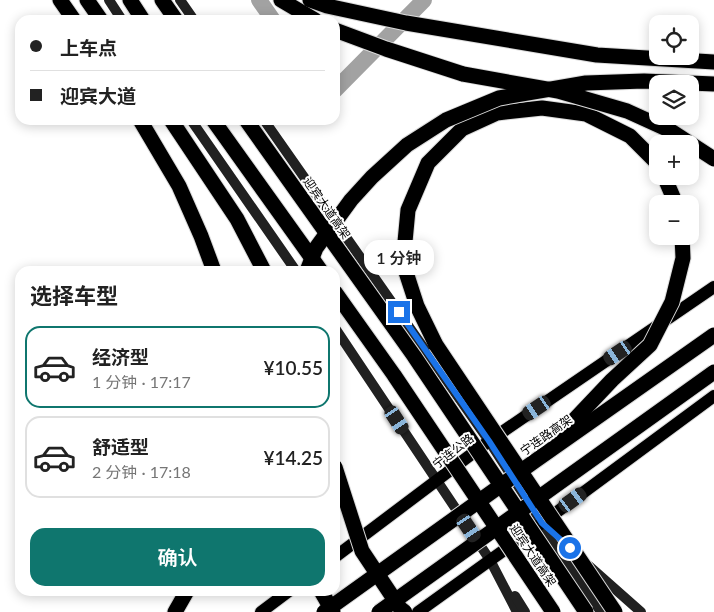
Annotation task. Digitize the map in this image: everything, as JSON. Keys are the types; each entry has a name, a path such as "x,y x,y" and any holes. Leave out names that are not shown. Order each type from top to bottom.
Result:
{"highway":[{"path":"60,0 70,15"},
{"path":"87,0 98,15"},
{"path":"130,0 140,15"},
{"path":"162,0 172,15"},
{"path":"281,0 306,15"},
{"path":"310,0 328,6 406,23 597,54 714,62"},
{"path":"340,32 463,74 558,91 627,111 671,131 714,159"},
{"path":"309,266 316,248 351,200 372,177 407,145 446,120 499,98 586,82 714,84"},
{"path":"615,612 436,345 417,306 403,263 408,210 428,163 462,129 497,112 542,108 586,114 630,136 649,155"},
{"path":"143,125 179,186 212,266"},
{"path":"174,125 237,219 261,266"},
{"path":"217,125 316,266"},
{"name":"迎宾大道高架","path":"250,125 414,356 586,612"},
{"path":"535,461 612,380 650,346 672,302 683,258 682,245"},
{"name":"迎宾大道高架","path":"340,299 394,375 553,612"},
{"name":"宁连路高架","path":"324,612 714,335"},
{"path":"379,612 714,372"},
{"path":"340,483 362,552 400,608 405,612"},
{"path":"175,612 184,596"},
{"path":"324,596 334,612"}],"main road":[{"path":"109,0 119,15"},
{"path":"180,0 190,15"},
{"path":"194,125 293,266"},
{"path":"268,125 489,441 601,612"},
{"name":"宁连公路","path":"340,553 489,441 714,287"},
{"path":"340,336 525,612"},
{"path":"418,612 714,396"},
{"path":"542,523 641,612"},
{"path":"490,560 517,612"},
{"path":"261,612 282,596"}],"waterway":[{"path":"259,0 270,15"},
{"path":"340,85 424,0"}],"route":[{"path":"399,312 489,441 542,523 570,548"}]}
